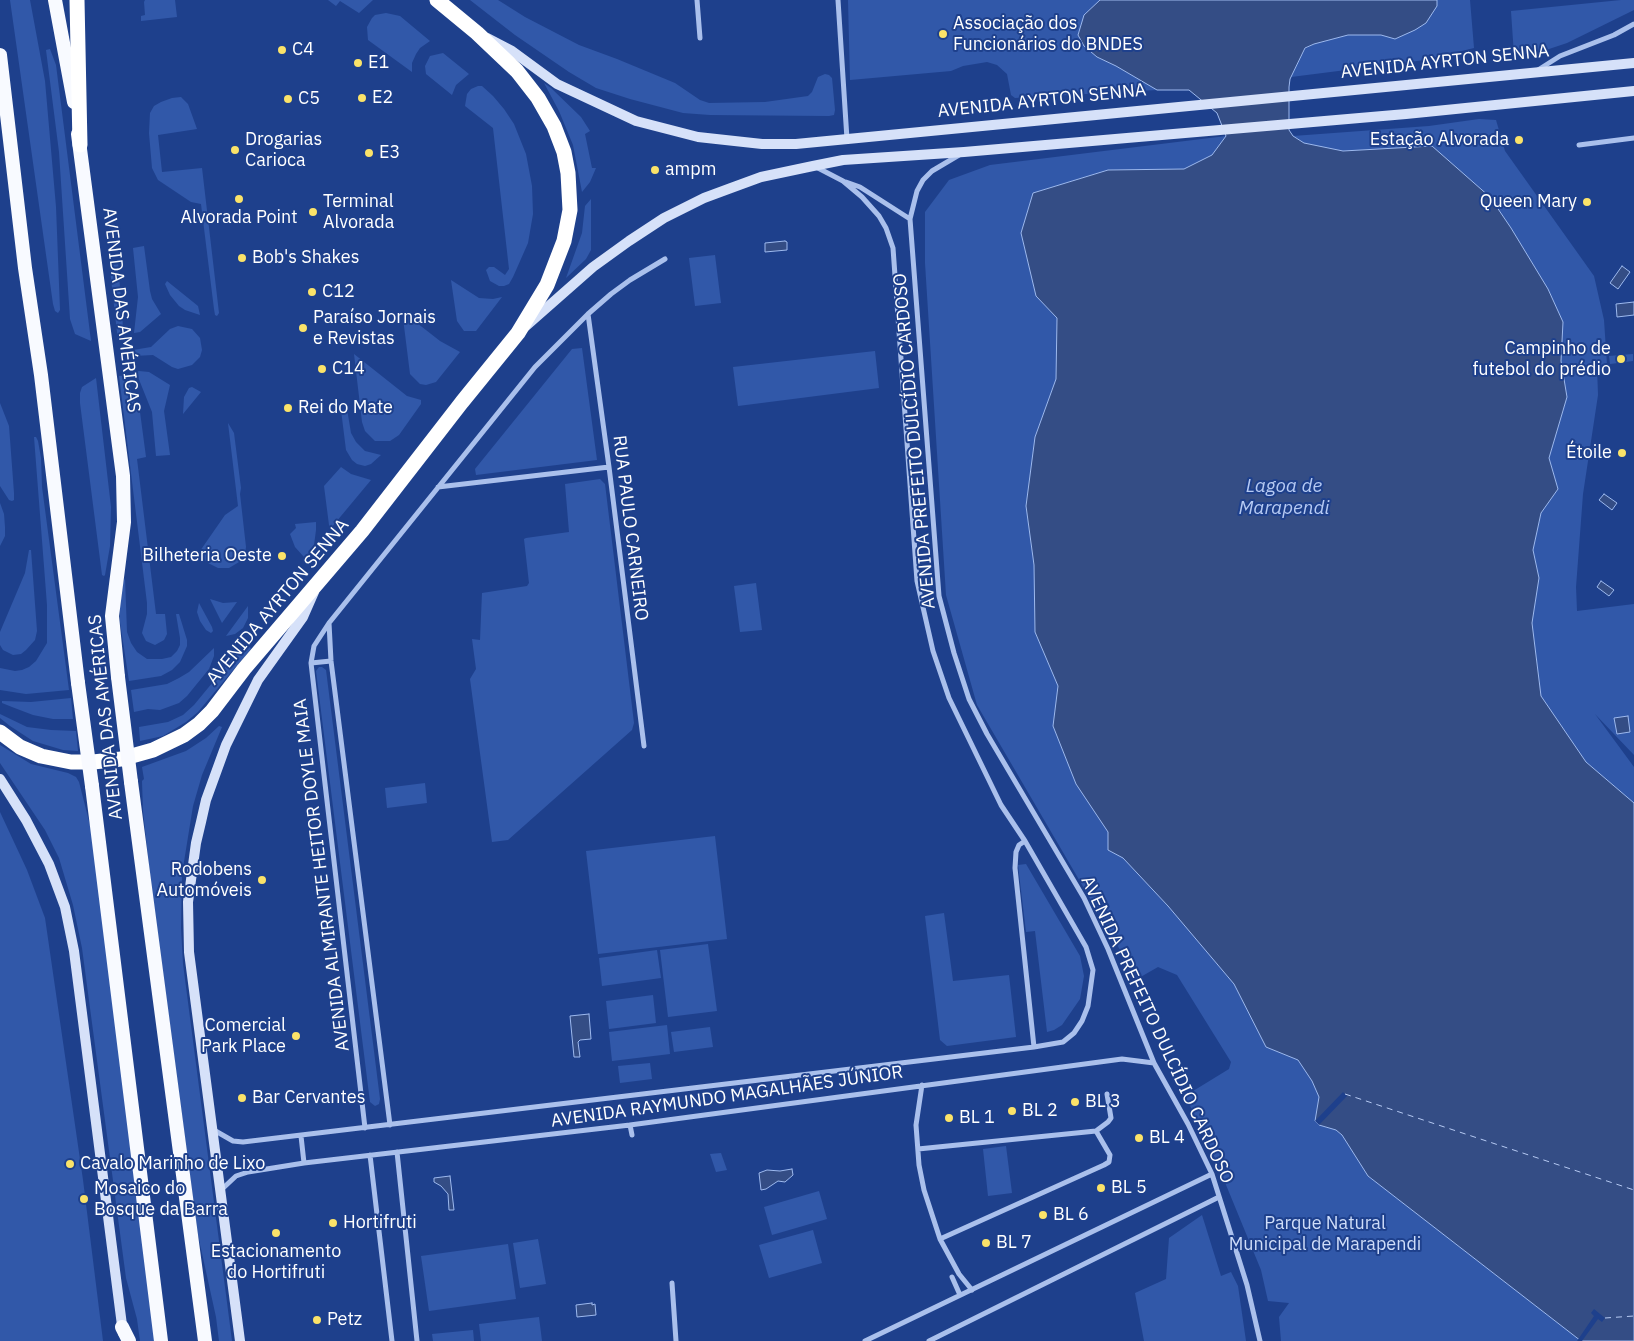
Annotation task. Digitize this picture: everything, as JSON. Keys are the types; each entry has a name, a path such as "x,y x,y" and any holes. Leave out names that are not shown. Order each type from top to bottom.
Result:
{"highway":[{"name":"AVENIDA DAS AMÉRICAS","path":"55,0 70,77 80,145 123,476 124,522 112,616 131,782 205,1341"},
{"path":"77,0 80,145"},
{"name":"AVENIDA AYRTON SENNA","path":"0,732 29,752 56,760 71,762 121,759 139,755 184,735 199,724 212,711 244,669 362,531 518,333 547,285 564,241 570,210 568,173 558,135 538,98 517,71 477,33 437,0"},
{"name":"AVENIDA DAS AMÉRICAS","path":"0,55 25,268 42,375 78,683 161,1341"},
{"path":"198,1288 203,1296 210,1341"},
{"path":"122,1327 129,1341"}],"main road":[{"name":"AVENIDA AYRTON SENNA","path":"477,33 512,51 557,84 615,112 664,129 698,137 762,144 796,144 1634,63"},
{"name":"AVENIDA AYRTON SENNA","path":"518,333 593,268 664,218 704,198 761,177 843,160 964,152 1406,114 1634,91"},
{"path":"240,1341 188,944 188,902 196,843 213,780 238,718 258,680 303,617 315,587"},
{"path":"0,779 26,820 49,864 65,907 74,951 124,1341"}],"street":[{"path":"697,0 700,38"},
{"path":"838,0 846,139"},
{"path":"1538,71 1560,56 1614,35 1634,24"},
{"path":"1579,145 1634,138"},
{"name":"AVENIDA PREFEITO DULCÍDIO CARDOSO","path":"964,152 932,171 923,180 917,191 910,219 939,596 954,653 969,699 987,734 1084,898 1108,949 1154,1063 1181,1109 1212,1174 1247,1285 1260,1341"},
{"name":"AVENIDA PREFEITO DULCÍDIO CARDOSO","path":"813,166 843,181 862,197 879,216 893,248 917,581 933,651 949,698 1001,804 1025,841 1086,947 1093,970 1091,991"},
{"path":"843,181 860,187 910,219"},
{"name":"AVENIDA ALMIRANTE HEITOR DOYLE MAIA","path":"365,1128 311,663 314,646 329,623 535,367 588,314 630,280 664,259"},
{"name":"RUA PAULO CARNEIRO","path":"588,314 644,746"},
{"path":"438,487 609,467"},
{"name":"AVENIDA ALMIRANTE HEITOR DOYLE MAIA","path":"329,623 331,661 390,1125"},
{"path":"311,663 331,661"},
{"path":"1025,841 1019,845 1016,852 1015,868 1034,1047"},
{"name":"AVENIDA RAYMUNDO MAGALHÃES JÚNIOR","path":"212,1129 233,1140 243,1142 1034,1047 1063,1042 1074,1033 1085,1014 1091,991"},
{"name":"AVENIDA RAYMUNDO MAGALHÃES JÚNIOR","path":"220,1191 236,1176 248,1172 304,1163 630,1125 1122,1059 1154,1063"},
{"path":"922,1085 916,1125 924,1190 940,1239 959,1274 972,1290"},
{"path":"918,1148 1096,1131 1111,1118 1107,1094"},
{"path":"630,1125 632,1135"},
{"path":"940,1239 1109,1162 1110,1156 1096,1131"},
{"path":"302,1136 304,1163"},
{"path":"397,1152 418,1341"},
{"path":"370,1155 392,1341"},
{"path":"866,1341 1212,1174"},
{"path":"929,1341 941,1338 1219,1197"},
{"path":"952,1277 960,1295"},
{"path":"672,1283 676,1341"}],"green space":[{"path":"10,0 30,0 45,81 56,207 60,310 58,313 55,311 53,304"},
{"path":"145,0 175,0 177,17 141,21 141,16 145,15"},
{"path":"328,0 373,0 359,13 340,1 336,6"},
{"path":"470,0 498,0 525,17 579,45 675,83 700,100 709,103 765,102 808,96 812,92 818,77 825,74 829,75 832,78 834,115 710,115 683,113 630,99 596,88 569,72 515,35"},
{"path":"848,0 1100,0 1084,15 1078,35 1097,57 1157,90 1015,98 1011,95 1007,74 997,65 987,62 963,66 951,71 850,80"},
{"path":"1437,0 1470,0 1474,48 1425,60 1291,77 1305,49 1314,44 1348,35 1381,35 1396,39 1437,6"},
{"path":"1634,0 1634,10 1567,43 1540,52 1514,55 1511,11"},
{"path":"386,13 400,16 430,41 420,48 416,54 412,63 412,72 368,40 367,27 372,18 375,15"},
{"path":"50,49 56,65 91,341 75,334 70,319 59,152 46,50"},
{"path":"443,53 469,74 456,85 452,95 426,74 425,66 430,56"},
{"path":"544,83 581,117 590,131 585,134 592,168 596,168 590,182 582,192 573,145 559,111"},
{"path":"482,86 493,96 514,124 526,154 532,186 533,214 528,243 513,277 509,284 504,286 499,286 490,281 486,270 489,267 494,267 505,275 509,269 493,128 465,106 467,94 471,89"},
{"path":"181,97 188,104 197,129 158,135 162,172 202,168 219,313 217,316 214,309 201,204 191,202 158,180 152,168 149,133 150,113 154,106 161,102"},
{"path":"1479,119 1496,120 1505,151 1594,276 1604,320 1607,365 1597,367 1598,395 1583,494 1576,587 1577,611 1634,604 1634,755 1595,714 1634,767 1634,803 1586,762 1541,696 1532,623 1539,578 1533,550 1541,513 1558,489 1549,458 1567,397 1561,361 1563,322 1548,289 1490,197 1432,146 1343,151 1304,143 1293,136 1429,126"},
{"name":"Parque Natural Municipal de Marapendi","path":"1226,136 1212,155 1184,169 1107,170 1033,193 1021,233 1036,296 1057,318 1056,379 1035,437 1026,506 1034,565 1035,632 1058,686 1053,726 1076,784 1108,832 1108,850 1123,858 1168,906 1234,984 1266,1047 1298,1060 1312,1081 1319,1097 1315,1121 1319,1125 1336,1130 1342,1135 1368,1176 1581,1341 1281,1341 1279,1317 1289,1303 1268,1301 1261,1270 1208,1141 1185,1096 1229,1069 1231,1062 1177,975 1158,967 1137,979 977,705 946,595 925,263 925,212 949,180 990,165"},
{"path":"591,199 591,250 586,259 566,278 582,233 585,206"},
{"path":"144,246 152,299 161,314 140,332 134,333 138,297 133,248"},
{"path":"715,255 721,303 695,306 689,258"},
{"path":"109,261 118,261 124,341 118,341"},
{"path":"451,280 479,298 493,299 502,297 476,331 464,331 457,321"},
{"path":"167,281 198,306 200,315 179,306 170,295 165,284"},
{"path":"408,316 440,341 460,352 436,382 426,385 420,384 410,374 403,318"},
{"path":"178,326 192,329 200,338 202,350 200,357 192,365 178,369 153,355 134,356 133,350 151,347 170,329"},
{"path":"582,348 597,460 476,475 475,469 572,349"},
{"path":"875,351 879,388 738,406 733,367"},
{"path":"354,354 407,396 421,400 421,404 399,435 390,441 375,441 365,431 362,422"},
{"name":"Campinho de futebol do prédio","path":"1633,354 1633,361 1610,364 1609,356"},
{"path":"136,372 149,372 170,385 164,411 170,455 156,456 152,412"},
{"path":"128,375 131,391 140,412 146,457 137,459 156,614 165,614 167,634 164,640 155,645 146,641 142,633 147,614 147,603 119,376"},
{"path":"96,378 111,507 110,546 104,576 102,575 80,403 82,387"},
{"path":"192,387 201,392 183,414 184,397 189,388"},
{"path":"0,403 9,426 14,493 14,500 12,501 9,500 0,486"},
{"path":"347,409 351,433 356,442 365,451 381,455 371,464 365,466 357,464 346,450 341,410"},
{"path":"228,423 234,433 246,547 245,553 239,562 229,568 218,568 208,563 201,556 200,551 225,515 238,506"},
{"path":"34,437 38,441 41,458 42,487 69,690 26,694 0,690 0,668 15,671 29,667 36,661 47,643 47,605"},
{"path":"341,467 351,474 371,480 331,528 324,486"},
{"path":"600,479 605,484 634,723 632,730 508,840 492,842 470,679 476,669 472,639 480,640 482,593 527,586 529,583 524,539 569,532 565,484"},
{"path":"0,503 4,514 5,536 0,546"},
{"path":"316,522 314,545 308,556 304,557 295,547 290,534 296,528 295,524"},
{"path":"29,550 31,550 37,631 35,640 26,650 21,654 13,655 3,650 0,645 0,632 25,573"},
{"path":"125,578 127,632 137,652 147,659 171,657 177,651 180,645 180,638 176,614 179,614 187,646 180,662 172,670 161,676 129,681 120,622 120,606"},
{"path":"756,583 762,630 740,632 734,586"},
{"path":"210,599 223,603 237,602 222,623"},
{"path":"199,603 212,627 213,631 211,633 206,630 200,621 197,612"},
{"path":"248,606 248,618 243,628 235,634 226,636"},
{"path":"250,647 251,649 198,712 163,736 140,741 139,727 168,722 183,715 194,705 236,654"},
{"path":"214,648 214,656 209,669 179,703 160,710 148,709 134,712 131,690 167,684 179,678 189,672"},
{"path":"319,667 326,670 380,1099 379,1104 375,1106 370,1102 316,671"},
{"path":"71,698 73,719 53,719 33,715 2,703 2,701 31,702"},
{"path":"0,714 27,727 76,731 78,751 63,750 33,741 0,718"},
{"path":"219,726 222,727 202,775 193,806 182,874 181,928 183,964 232,1341 219,1341 216,1317 198,1235 151,884 143,811 142,781 144,779 142,767 186,751 206,738"},
{"path":"0,745 31,764 68,773 76,777 79,782 91,829 155,1341 140,1341 137,1319 126,1278 82,948 73,905 59,858 45,830 0,763"},
{"path":"425,783 427,803 387,808 385,788"},
{"path":"0,812 27,870 45,918 83,1180 103,1341 0,1341"},
{"path":"715,836 727,939 598,954 586,851"},
{"path":"1026,864 1080,956 1084,976 1080,999 1062,1025 1047,1032 1035,931 1026,932 1018,865"},
{"path":"944,913 953,981 1009,975 1016,1037 947,1046 940,1040 925,916"},
{"path":"708,944 717,1011 668,1017 660,950"},
{"path":"657,950 661,978 602,986 599,958"},
{"path":"653,995 656,1023 609,1029 606,1001"},
{"path":"667,1025 670,1054 612,1061 609,1032"},
{"path":"710,1027 713,1047 674,1052 671,1032"},
{"path":"650,1063 652,1079 620,1083 618,1066"},
{"path":"1006,1146 1012,1193 988,1196 983,1149"},
{"path":"721,1153 727,1170 716,1172 710,1154"},
{"path":"819,1191 827,1219 772,1235 764,1207"},
{"path":"1202,1215 1221,1276 1231,1272 1238,1286 1246,1341 1144,1341 1135,1293 1166,1279 1169,1238"},
{"path":"813,1230 822,1263 769,1278 759,1245"},
{"path":"538,1239 546,1284 520,1288 513,1243"},
{"path":"508,1244 516,1299 429,1311 421,1256"},
{"path":"539,1317 542,1341 481,1341 479,1324"},
{"path":"473,1330 474,1341 433,1341 432,1334"}],"water":[{"name":"Lagoa de Marapendi","path":"1100,0 1437,0 1437,6 1426,23 1395,39 1381,35 1348,35 1305,48 1290,79 1289,130 1293,136 1304,143 1343,151 1432,146 1490,197 1548,289 1563,322 1561,361 1567,397 1549,458 1558,489 1541,513 1533,550 1539,578 1532,623 1541,696 1586,762 1634,803 1634,1341 1581,1341 1368,1176 1342,1135 1336,1130 1319,1125 1315,1121 1319,1097 1312,1081 1298,1060 1266,1047 1234,984 1168,906 1123,858 1108,850 1108,832 1076,784 1053,726 1058,686 1035,632 1034,565 1026,506 1035,437 1056,379 1057,318 1036,296 1021,233 1033,193 1108,170 1184,169 1212,155 1226,136 1217,113 1189,90 1157,90 1097,57 1084,46 1078,35 1084,15"},
{"path":"787,242 787,250 765,252 765,243"},
{"path":"1622,266 1630,272 1618,289 1610,283"},
{"path":"1634,302 1634,315 1617,317 1616,304"},
{"path":"1604,494 1617,503 1612,510 1599,500"},
{"path":"1601,581 1614,590 1609,596 1597,587"},
{"path":"1628,716 1630,732 1617,734 1614,718"},
{"path":"589,1014 591,1039 578,1042 580,1057 574,1057 570,1016"},
{"path":"792,1169 793,1175 785,1182 778,1181 761,1190 759,1173 767,1170 780,1171"},
{"path":"450,1176 454,1210 449,1210 448,1194 441,1186 434,1182 434,1178"},
{"path":"592,1303 592,1305 595,1304 596,1315 577,1317 576,1305"}],"pier":[{"path":"1343,1092 1347,1096 1319,1125 1315,1121"},
{"path":"1594,1309 1605,1318 1602,1322 1598,1319 1582,1341 1577,1341 1594,1316 1591,1313"}],"ferry route":[{"path":"1345,1094 1634,1190"},
{"path":"1605,1318 1634,1316"}],"place":[{"name":"Associação dos Funcionários do BNDES","path":"943,34"},
{"name":"C4","path":"282,50"},
{"name":"E1","path":"358,63"},
{"name":"E2","path":"362,98"},
{"name":"C5","path":"288,99"},
{"name":"Estação Alvorada","path":"1519,140"},
{"name":"Drogarias Carioca","path":"235,150"},
{"name":"E3","path":"369,153"},
{"name":"ampm","path":"655,170"},
{"name":"Alvorada Point","path":"239,199"},
{"name":"Queen Mary","path":"1587,202"},
{"name":"Terminal Alvorada","path":"313,212"},
{"name":"Bob's Shakes","path":"242,258"},
{"name":"C12","path":"312,292"},
{"name":"Paraíso Jornais e Revistas","path":"303,328"},
{"name":"Campinho de futebol do prédio","path":"1621,359"},
{"name":"C14","path":"322,369"},
{"name":"Rei do Mate","path":"288,408"},
{"name":"Étoile","path":"1622,453"},
{"name":"Bilheteria Oeste","path":"282,556"},
{"name":"Rodobens Automóveis","path":"262,880"},
{"name":"Comercial Park Place","path":"296,1036"},
{"name":"Bar Cervantes","path":"242,1098"},
{"name":"BL 3","path":"1075,1102"},
{"name":"BL 2","path":"1012,1111"},
{"name":"BL 1","path":"949,1118"},
{"name":"BL 4","path":"1139,1138"},
{"name":"Cavalo Marinho de Lixo","path":"70,1164"},
{"name":"BL 5","path":"1101,1188"},
{"name":"Mosaico do Bosque da Barra","path":"84,1199"},
{"name":"BL 6","path":"1043,1215"},
{"name":"Hortifruti","path":"333,1223"},
{"name":"Estacionamento do Hortifruti","path":"276,1233"},
{"name":"BL 7","path":"986,1243"},
{"name":"Petz","path":"317,1320"}]}
